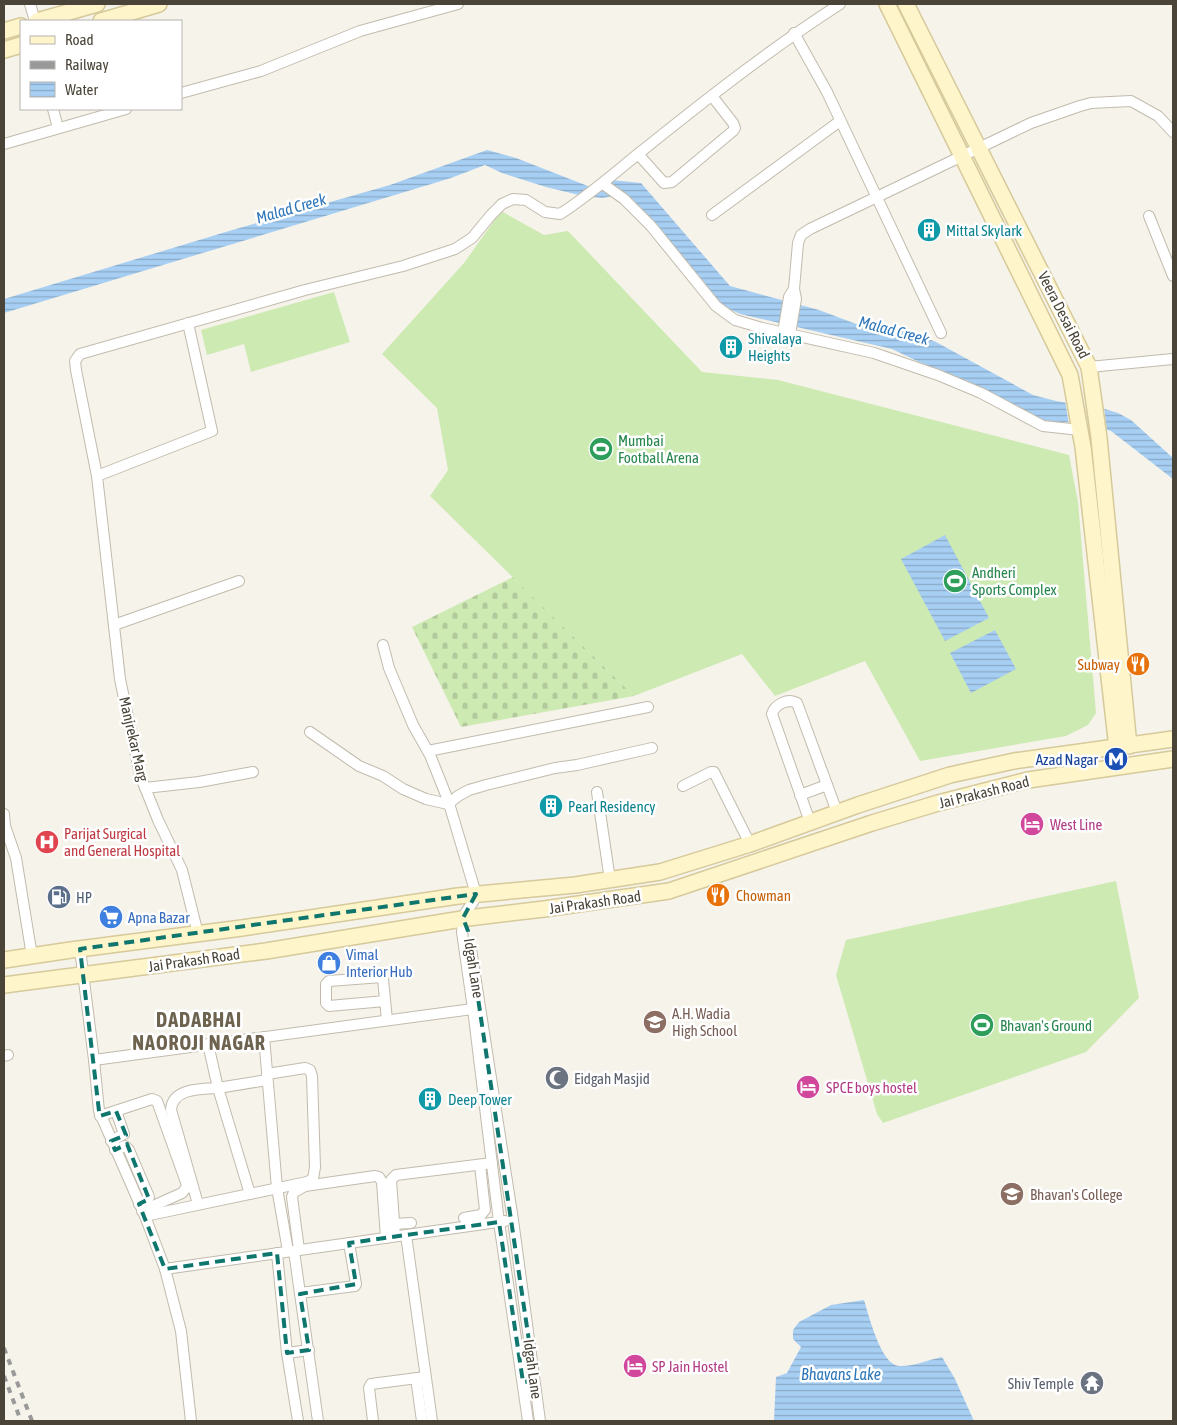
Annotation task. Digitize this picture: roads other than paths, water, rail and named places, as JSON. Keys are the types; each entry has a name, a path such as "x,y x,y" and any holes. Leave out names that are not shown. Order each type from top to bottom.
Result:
{"main road":[{"path":"40,20 97,4"},
{"path":"104,20 159,4"},
{"path":"887,4 1070,375 1080,427 1123,747"},
{"name":"Veera Desai Road","path":"906,4 1089,366 1099,438 1123,747"},
{"path":"4,31 20,26"},
{"path":"4,50 20,45"},
{"name":"Jai Prakash Road","path":"4,960 476,894 575,885 674,869 950,775 1014,761 1173,739"},
{"name":"Jai Prakash Road","path":"4,985 266,951 669,891 872,823 938,803 1028,780 1173,759"}],"street":[{"path":"30,4 36,20"},
{"path":"182,93 261,71 360,31 458,4"},
{"path":"840,4 794,33 638,154 603,184 624,199 651,226 716,306 735,320 787,330 883,356 938,375 981,393 1043,426 1080,427"},
{"path":"794,33 827,92 941,333"},
{"path":"638,154 664,183 672,182 734,131 733,123 712,96"},
{"path":"787,330 793,295 798,243 801,235 1039,119 1091,103 1131,101 1158,116 1173,132"},
{"path":"53,110 58,128"},
{"path":"4,144 122,110"},
{"path":"712,214 840,121"},
{"name":"Manjrekar Marg","path":"198,934 182,870 158,820 140,775 120,679 97,476 75,361 80,354 89,351 455,249 472,238 502,204 513,199 526,200 545,212 560,214 603,184"},
{"path":"1149,216 1173,276"},
{"path":"97,476 212,431 188,323"},
{"path":"1089,366 1173,358"},
{"path":"114,625 239,581"},
{"path":"383,645 389,668 413,725 428,751 448,804 476,894 475,900 465,914 463,922"},
{"path":"810,822 772,714 777,706 790,701 797,703 837,812"},
{"path":"428,751 648,707"},
{"path":"310,732 359,766 383,776 403,789 448,804"},
{"path":"448,804 469,790 486,785 554,768 577,765 652,748"},
{"path":"145,788 199,782 253,772"},
{"path":"683,786 714,772 750,844"},
{"path":"800,795 827,785"},
{"path":"597,792 610,880"},
{"path":"4,814 16,858 32,956"},
{"name":"Idgah Lane","path":"463,922 462,932 502,1148 540,1421"},
{"path":"80,949 100,1116 142,1210 165,1269 181,1331 191,1421"},
{"path":"385,1001 329,1006 326,1003 326,984 329,981 382,977 383,979 387,1020"},
{"path":"94,1060 476,1008"},
{"name":"Idgah Lane","path":"476,1008 490,1149 528,1421"},
{"path":"264,1037 277,1188 294,1251"},
{"path":"208,1044 218,1088 250,1194"},
{"path":"142,1210 198,1204 307,1182 313,1179 315,1174 312,1076 310,1070 305,1068 218,1088 189,1091 176,1097 172,1102 171,1110 198,1204"},
{"path":"100,1116 152,1099 157,1100 187,1185 182,1193 142,1210"},
{"path":"113,1145 124,1134 116,1111"},
{"path":"106,1130 121,1124"},
{"path":"113,1145 126,1146 134,1162 149,1198 142,1210"},
{"path":"490,1149 502,1148"},
{"path":"122,1167 134,1162"},
{"path":"390,1237 394,1224 391,1180 396,1175 492,1163"},
{"path":"464,1218 481,1216 485,1210 480,1165"},
{"path":"318,1421 294,1251 292,1197 294,1192 305,1186 379,1177 382,1182 390,1237"},
{"path":"130,1184 141,1179"},
{"path":"484,1202 497,1200"},
{"path":"165,1269 513,1220"},
{"path":"394,1224 411,1223"},
{"path":"406,1235 420,1377 422,1421"},
{"path":"300,1294 355,1286 349,1243"},
{"path":"277,1253 287,1353 298,1421"},
{"path":"283,1308 302,1306"},
{"path":"513,1312 525,1311"},
{"path":"287,1353 309,1350"},
{"path":"373,1421 369,1386 375,1383 420,1377"},
{"path":"420,1377 432,1421"},
{"path":"523,1382 535,1381"}],"water":[{"path":"487,150 516,158 593,188 611,180 641,183 730,286 819,310 867,328 907,331 936,342 1033,395 1118,413 1131,420 1173,458 1173,479 1111,431 1073,422 1047,423 892,349 740,314 721,305 627,194 602,198 583,196 546,187 502,173 485,165 451,178 4,313 4,299 390,185"},
{"path":"945,535 989,618 945,641 901,559"},
{"path":"995,630 1016,669 971,693 950,653"},
{"name":"Bhavans Lake","path":"864,1300 877,1339 887,1358 893,1364 904,1366 942,1357 955,1379 974,1421 774,1421 776,1377 787,1373 801,1347 793,1339 793,1330 799,1322 831,1305"}],"railway":[{"path":"4,1348 32,1421"},
{"path":"4,1376 21,1421"}],"place":[{"name":"Mittal Skylark","path":"929,230"},
{"name":"Shivalaya Heights","path":"731,347"},
{"name":"Mumbai Football Arena","path":"601,449"},
{"name":"Andheri Sports Complex","path":"955,581"},
{"name":"Subway","path":"1138,664"},
{"name":"Azad Nagar","path":"1116,759"},
{"name":"Pearl Residency","path":"551,806"},
{"name":"West Line","path":"1032,824"},
{"name":"Parijat Surgical and General Hospital","path":"47,842"},
{"name":"Chowman","path":"718,895"},
{"name":"HP","path":"59,897"},
{"name":"Apna Bazar","path":"111,917"},
{"name":"Vimal Interior Hub","path":"329,963"},
{"name":"A.H. Wadia High School","path":"655,1022"},
{"name":"Bhavan's Ground","path":"982,1025"},
{"name":"Eidgah Masjid","path":"557,1078"},
{"name":"SPCE boys hostel","path":"808,1087"},
{"name":"Deep Tower","path":"430,1099"},
{"name":"Bhavan's College","path":"1012,1194"},
{"name":"SP Jain Hostel","path":"635,1366"},
{"name":"Shiv Temple","path":"1092,1383"}],"district":[{"name":"DADABHAI NAOROJI NAGAR","path":"199,1030"}],"water label":[{"name":"Malad Creek","path":"291,208"},
{"name":"Malad Creek","path":"894,330"}]}
